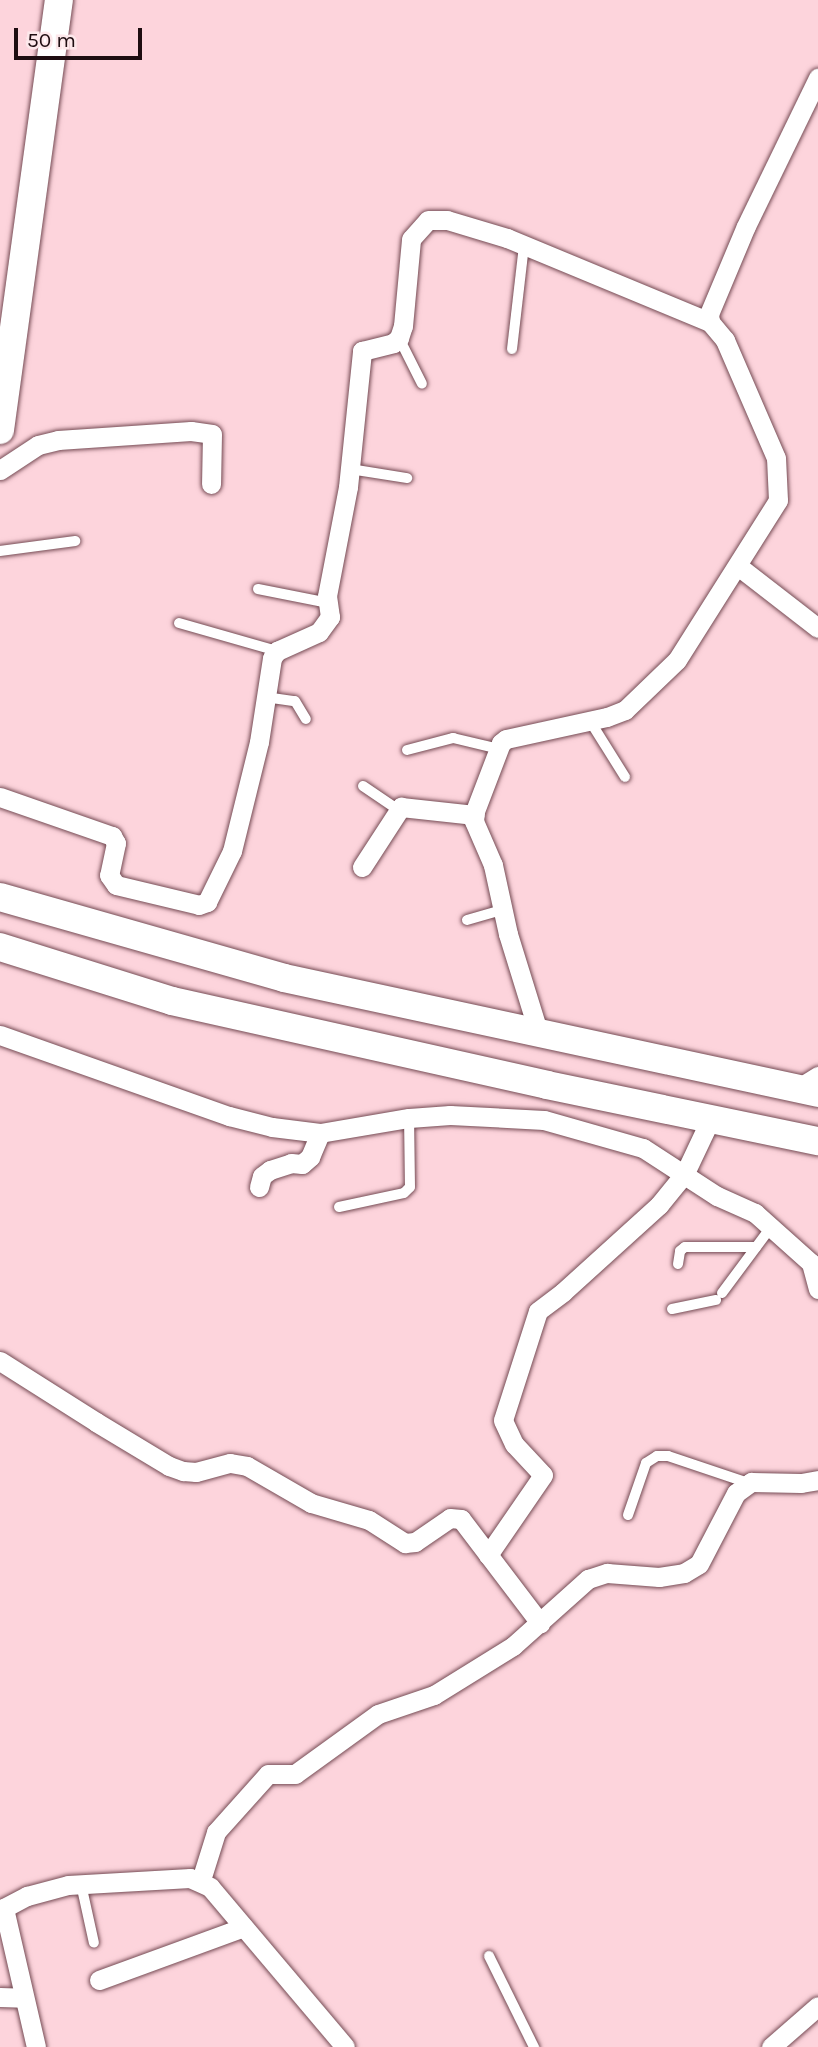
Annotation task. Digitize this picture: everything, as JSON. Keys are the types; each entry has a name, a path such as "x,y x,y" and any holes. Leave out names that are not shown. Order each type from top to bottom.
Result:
{"street":[{"path":"0,430 59,0"},
{"path":"710,322 712,302 818,78"},
{"path":"0,797 112,836 116,843 109,875 116,885 205,904 232,851 259,742 269,666 277,651 326,626 330,617 329,603 350,469 362,351 393,343 398,338 403,327 411,239 428,220 447,220 524,245 710,322 725,340 776,458 778,500 677,660 634,704 607,717 506,739 499,749 475,815 479,838 493,865 503,911 538,1031"},
{"path":"0,470 38,445 58,440 191,431 212,434 211,484"},
{"path":"738,566 814,621"},
{"path":"362,867 397,809 401,807 475,815"},
{"path":"0,897 284,978 811,1086"},
{"path":"0,947 172,1001 710,1120 818,1141"},
{"path":"0,1035 229,1116 272,1127 320,1133 410,1118 450,1115 544,1120 643,1148 685,1173 707,1190 755,1213 811,1263 818,1289"},
{"path":"488,1555 544,1475 514,1444 503,1420 538,1311 635,1229 685,1173 710,1120"},
{"path":"259,1187 262,1176 270,1170 291,1163 302,1164 310,1157 320,1133"},
{"path":"0,1361 169,1466 196,1472 222,1464 247,1466 311,1503 369,1520 405,1543 415,1542 450,1518 456,1518 466,1524 540,1623"},
{"path":"201,1880 216,1832 268,1774 301,1771 378,1714 434,1695 513,1646 581,1585 597,1575 659,1577 684,1573 699,1564 736,1493 748,1483 818,1480"},
{"path":"36,2047 2,1898 27,1896 80,1884 176,1878 201,1880 345,2047"},
{"path":"99,1980 244,1927"},
{"path":"0,1997 23,1998"},
{"path":"771,2047 818,2006"}],"lane":[{"path":"512,349 524,245"},
{"path":"398,338 422,384"},
{"path":"350,469 407,478"},
{"path":"0,551 75,541"},
{"path":"258,589 329,603"},
{"path":"179,623 277,651"},
{"path":"265,697 295,701 304,710 306,719"},
{"path":"590,721 625,777"},
{"path":"407,750 453,738 499,749"},
{"path":"363,786 397,809"},
{"path":"467,920 503,911"},
{"path":"340,1207 404,1193 410,1186 410,1118"},
{"path":"672,1309 719,1297 771,1227"},
{"path":"678,1264 680,1251 685,1247 756,1247"},
{"path":"628,1515 646,1463 657,1456 668,1456 748,1483"},
{"path":"80,1884 94,1943"},
{"path":"489,1956 534,2047"}]}
